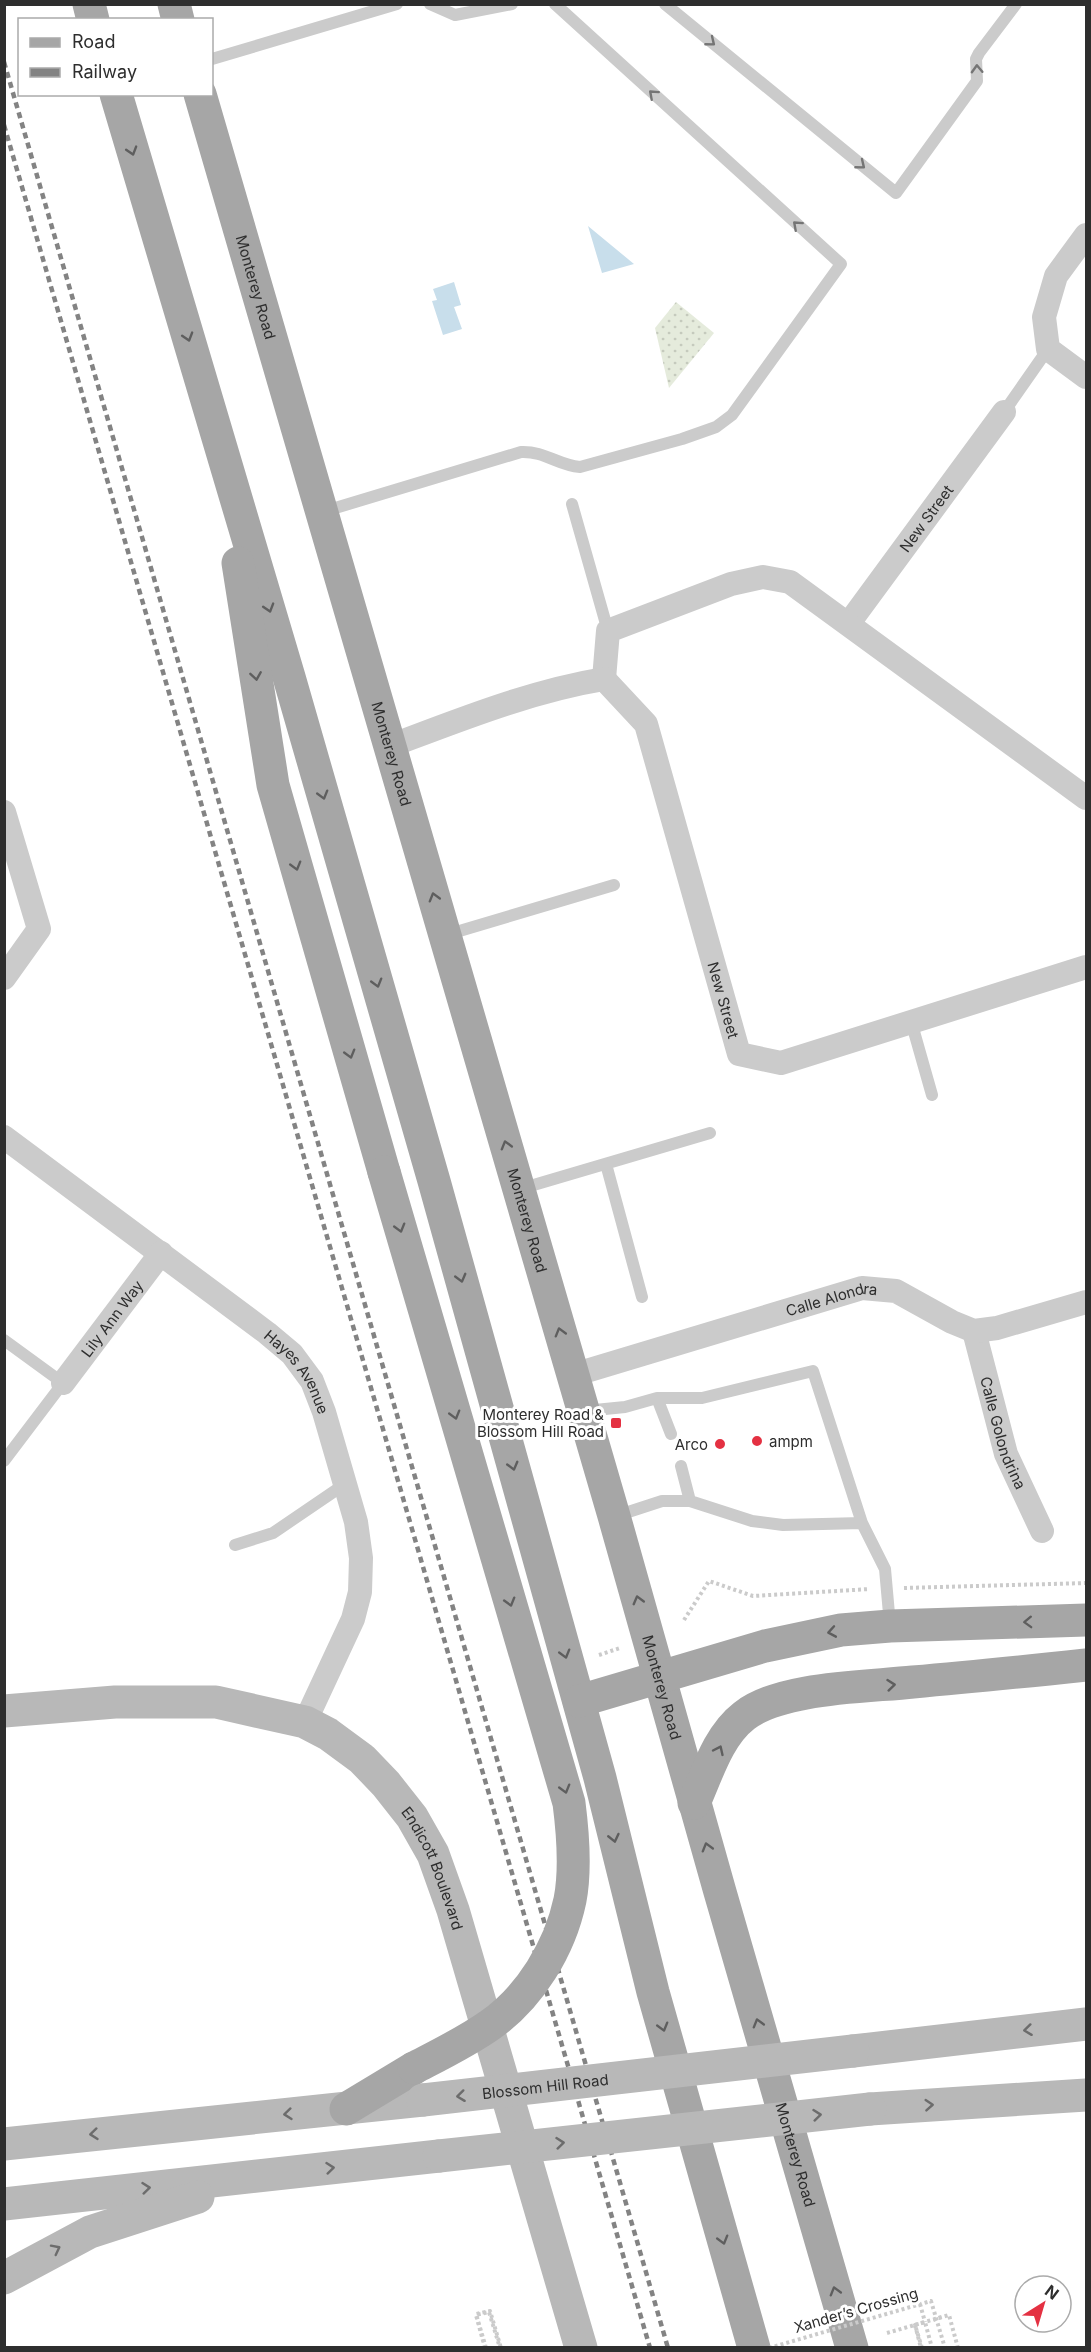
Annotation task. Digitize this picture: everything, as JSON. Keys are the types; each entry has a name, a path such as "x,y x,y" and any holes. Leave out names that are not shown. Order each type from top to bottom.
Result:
{"main road":[{"path":"117,96 421,1135 600,1778 653,1992 754,2348"},
{"name":"Monterey Road","path":"201,96 614,1516 694,1803 852,2348"},
{"path":"216,431 273,785 569,1803 572,1828 573,1876 570,1900 544,1966 520,1998 491,2024 346,2109"},
{"path":"579,1701 803,1637 841,1630 890,1626 1086,1620"},
{"path":"694,1803 723,1741 732,1728 744,1716 762,1705 782,1698 812,1693 1086,1665"},
{"name":"Endicott Boulevard","path":"4,1712 115,1702 216,1702 305,1722 328,1734 362,1759 386,1784 412,1817 433,1854 470,1965 581,2348"},
{"name":"Blossom Hill Road","path":"4,2144 346,2109 1086,2024"},
{"path":"4,2204 870,2109 1086,2095"},
{"path":"4,2277 90,2232 272,2174"}],"street":[{"path":"1086,235 1056,276 1044,317 1048,349 1086,377"},
{"name":"New Street","path":"849,623 1004,412"},
{"path":"390,746 447,724 562,688 604,679 608,631 731,584 763,578 790,582 1086,798"},
{"name":"New Street","path":"604,679 646,724 739,1054 781,1063 1086,967"},
{"path":"4,812 39,929 4,978"},
{"name":"Hayes Avenue","path":"4,1137 161,1252 292,1354 312,1381 324,1412 356,1522 361,1558 360,1592 353,1619 305,1722"},
{"name":"Lily Ann Way","path":"63,1383 161,1252"},
{"name":"Calle Alondra","path":"573,1375 862,1288 896,1291 952,1322 974,1331"},
{"path":"974,1331 997,1328 1086,1302"},
{"name":"Calle Golondrina","path":"974,1331 1006,1454 1042,1531"}],"lane":[{"path":"213,59 397,4"},
{"path":"430,4 455,15 513,4"},
{"path":"322,512 521,452 536,451 566,465 580,467 682,439 716,427 732,415 841,264 555,4"},
{"path":"665,4 896,193 977,81 976,59 979,53 1016,4"},
{"path":"1004,412 1048,349"},
{"path":"572,504 608,631"},
{"path":"445,935 614,885"},
{"path":"911,1022 932,1095"},
{"path":"519,1189 710,1133"},
{"path":"606,1164 642,1297"},
{"path":"4,1340 63,1383"},
{"path":"583,1411 625,1407 657,1398 702,1398 813,1371 862,1523 885,1569 890,1626"},
{"name":"Lily Ann Way","path":"4,1461 63,1383"},
{"path":"657,1398 671,1434"},
{"path":"681,1466 690,1501"},
{"path":"236,1545 273,1533 345,1484"},
{"path":"614,1516 662,1502 690,1501 720,1512 783,1525 862,1523"}],"path":[{"path":"684,1620 709,1581"},
{"path":"599,1655 620,1648"},
{"name":"Xander’s Crossing","path":"769,2348 931,2301 944,2348"},
{"path":"920,2304 932,2348"},
{"path":"486,2348 476,2314 490,2311 500,2348"},
{"name":"Xander’s Crossing","path":"887,2333 949,2315 959,2348"},
{"name":"Xander’s Crossing","path":"944,2348 935,2319 950,2315 959,2348"},
{"path":"922,2348 915,2325 925,2322 932,2348"},
{"path":"915,2325 922,2348"}],"green space":[{"path":"676,302 714,333 669,388 655,328"}],"water":[{"path":"588,226 634,264 602,273"},
{"path":"454,282 461,305 454,307 462,329 443,335 432,301 437,300 433,289"}],"railway":[{"path":"4,62 668,2348"},
{"path":"4,125 650,2348"}],"place":[{"name":"Monterey Road & Blossom Hill Road","path":"616,1423"},
{"name":"ampm","path":"757,1441"},
{"name":"Arco","path":"720,1444"}]}
